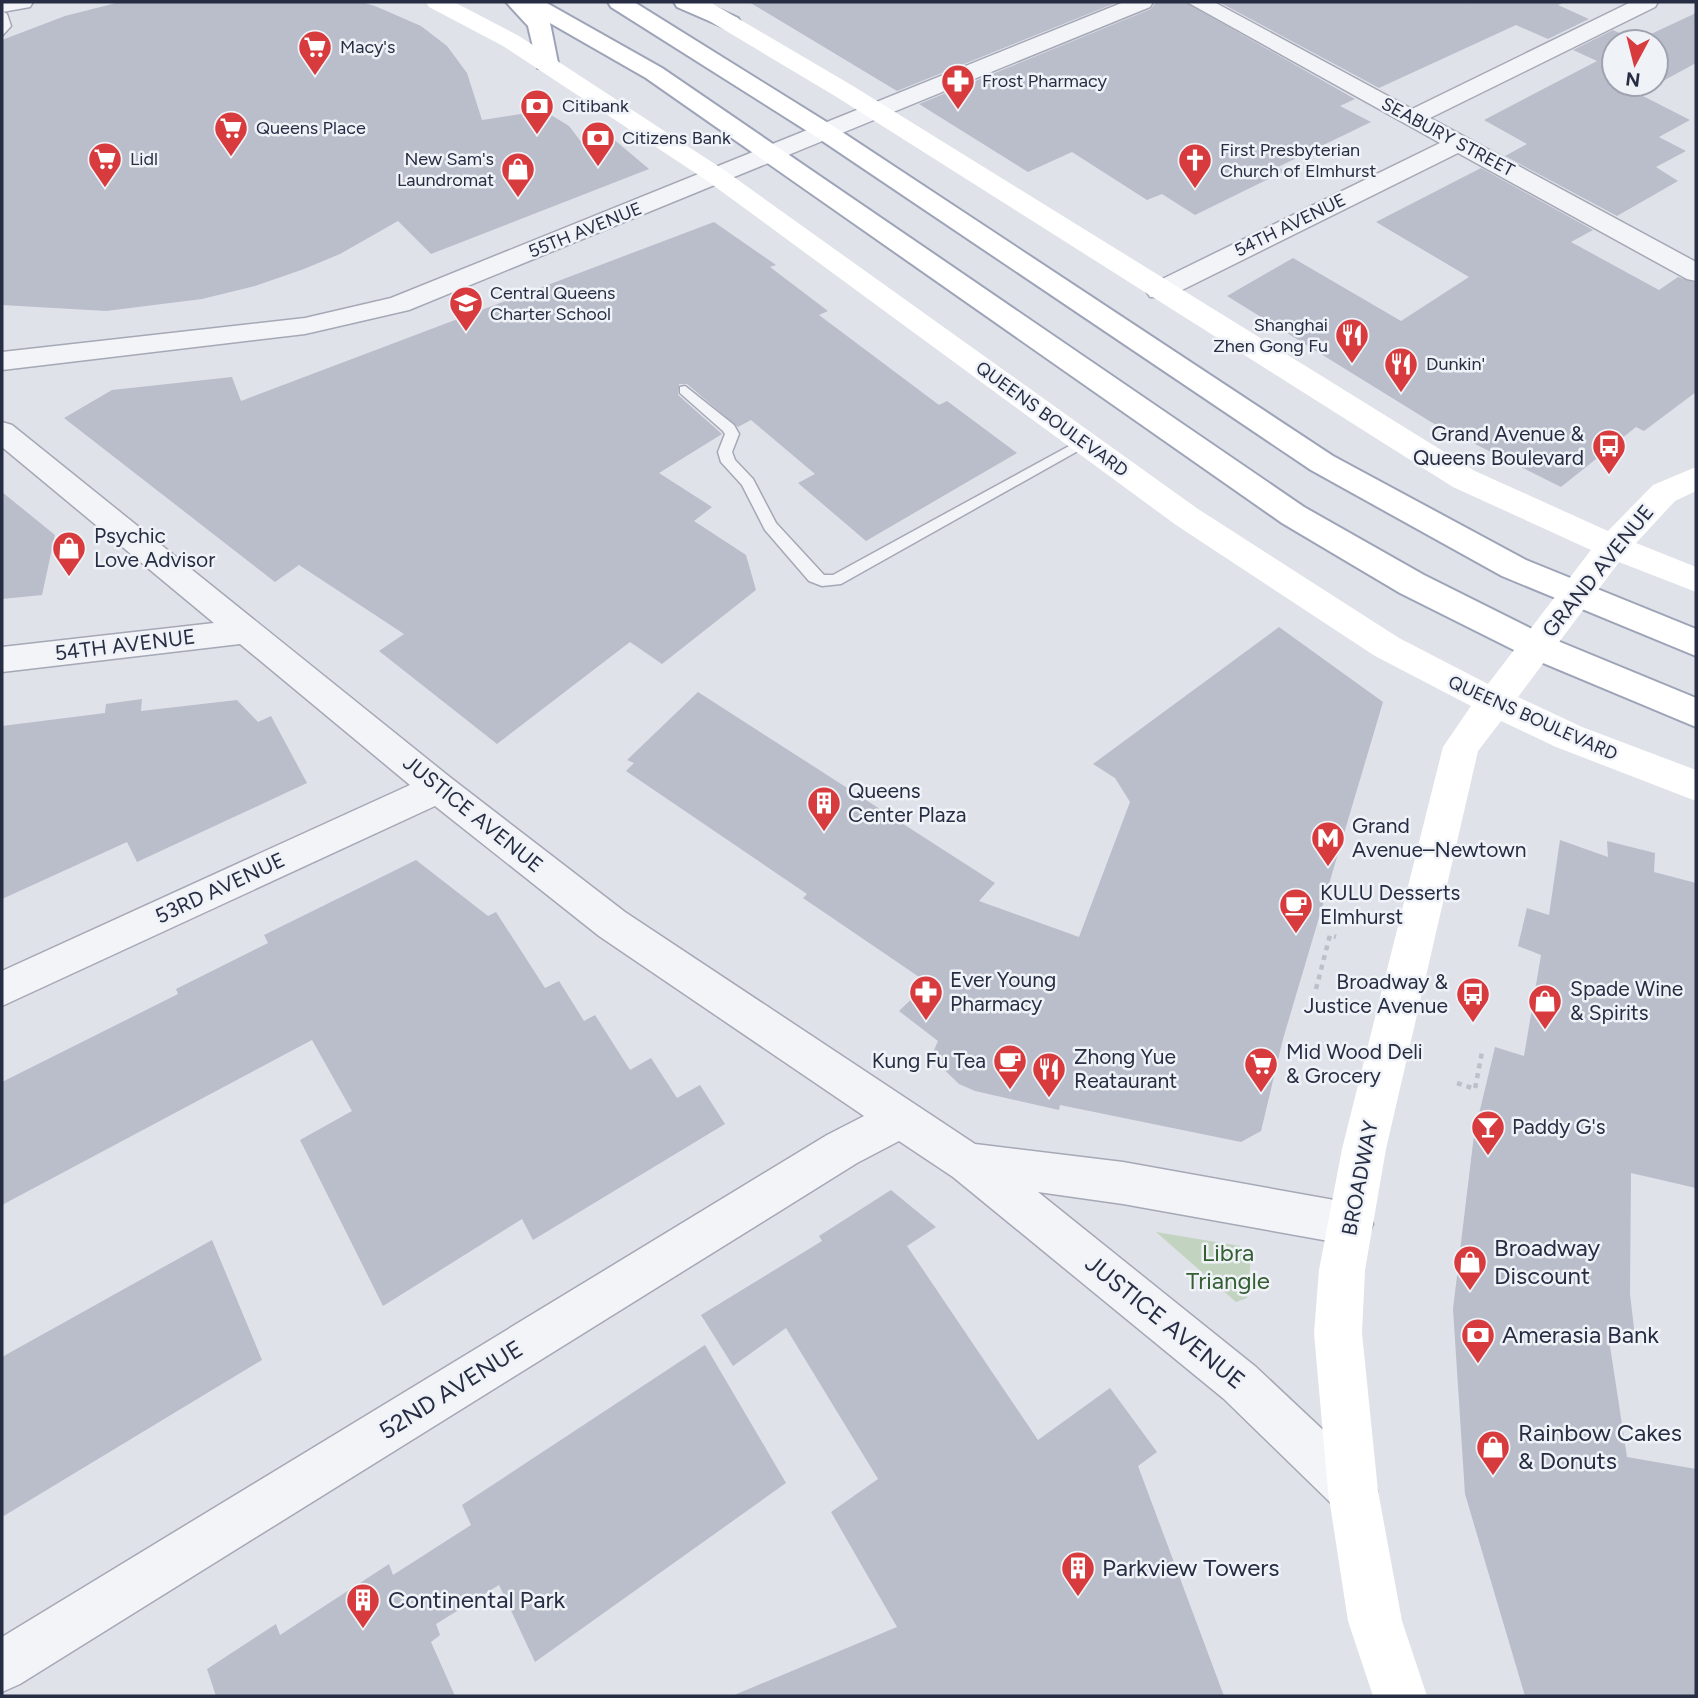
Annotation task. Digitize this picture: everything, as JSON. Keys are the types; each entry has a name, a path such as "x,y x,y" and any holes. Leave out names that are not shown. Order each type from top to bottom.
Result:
{"main road":[{"name":"QUEENS BOULEVARD","path":"437,2 546,63 715,175 1187,517 1387,647 1492,702 1569,737 1696,786"},
{"path":"517,2 539,24 546,63"},
{"path":"529,2 654,73 1293,515 1412,584 1536,646 1696,713"},
{"path":"620,2 824,131 1281,436 1364,487 1511,566 1696,643"},
{"path":"685,2 730,23"},
{"path":"694,2 875,111 1159,291 1464,479 1696,580"},
{"name":"GRAND AVENUE","path":"1536,646 1613,546 1664,493 1696,478"},
{"name":"BROADWAY","path":"1400,1696 1375,1620 1353,1491 1338,1333 1342,1270 1364,1149 1461,747 1536,646"}],"street":[{"path":"2,6 22,2"},
{"name":"55TH AVENUE","path":"2,361 246,335 305,327 373,311 431,292 1142,2"},
{"name":"SEABURY STREET","path":"1198,2 1696,274"},
{"path":"1412,118 1647,2"},
{"name":"54TH AVENUE","path":"1159,291 1460,143"},
{"name":"JUSTICE AVENUE","path":"2,432 438,788 612,924 968,1163 1240,1383 1353,1491"},
{"name":"54TH AVENUE","path":"2,660 249,631"},
{"name":"53RD AVENUE","path":"2,989 438,788"},
{"name":"52ND AVENUE","path":"2,1666 830,1156 902,1118"},
{"name":"JUSTICE AVENUE","path":"968,1163 1123,1183 1351,1224"}],"lane":[{"path":"2,14 6,26 2,33"},
{"path":"685,390 729,428 733,435 725,453 728,462 748,482 770,526 814,577 822,581 836,580 1084,443"}],"path":[{"path":"1316,989 1330,935 1336,937"},
{"path":"1457,1083 1475,1089 1482,1052"}],"green space":[{"name":"Libra Triangle","path":"1156,1232 1240,1246 1251,1258 1247,1298 1236,1302"}],"building":[{"name":"Queens Place","path":"120,2 361,2 375,6 421,26 447,46 467,73 482,120 527,113 551,115 569,126 585,147 611,137 649,169 431,254 398,221 340,254 304,269 255,286 202,299 106,311 2,305 2,40 65,16"},
{"path":"749,2 1118,2 897,91"},
{"path":"1156,2 1185,2 1355,99 1340,106 1371,122 1278,167 1285,171 1195,215 1162,194 1147,200 1072,152 1028,172 919,104 1151,9"},
{"path":"1219,2 1565,2 1558,5 1589,19 1548,39 1516,25 1379,88"},
{"path":"1696,13 1696,63 1670,77 1670,28 1664,28"},
{"path":"1600,36 1600,98 1647,98 1690,120 1659,137 1686,151 1656,167 1678,181 1617,216 1505,156 1527,144 1484,120 1597,61 1573,50"},
{"path":"1481,168 1593,230 1571,242 1659,290 1678,277 1696,283 1696,392 1644,431 1636,427 1561,487 1431,422 1227,296 1293,258 1401,321 1469,277 1376,222"},
{"path":"714,222 776,265 770,267 828,311 819,315 939,405 947,401 1017,453 866,541 798,483 815,474 751,420 738,427 687,384 679,384 678,395 722,434 659,473 712,507 694,521 746,555 756,590 662,664 630,642 497,744 379,651 404,634 299,565 275,582 64,418 112,390 232,377 241,401"},
{"path":"2,492 55,535 42,595 2,599"},
{"path":"1279,627 1383,702 1283,1039 1261,1131 1241,1142 1060,1105 1059,1110 975,1091 959,1084 931,1057 938,1041 899,1011 928,983 803,898 807,894 626,771 634,763 627,760 698,692 995,883 979,901 1079,937 1130,802 1115,778 1093,764"},
{"path":"142,699 141,711 237,700 258,722 271,716 307,783 137,862 127,842 2,899 2,726 105,713 106,704"},
{"path":"1560,840 1608,857 1607,841 1655,853 1654,872 1696,883 1696,1188 1631,1173 1630,1294 1635,1337 1608,1333 1627,1457 1696,1469 1696,1696 1525,1696 1465,1494 1453,1309 1474,1135 1495,1047 1524,1056 1541,955 1518,946 1527,908 1549,915"},
{"path":"416,860 488,916 496,912 545,988 559,981 584,1021 595,1015 630,1070 651,1058 677,1098 700,1085 725,1124 533,1240 522,1219 383,1306 300,1140 352,1111 312,1040 2,1205 2,1082 178,994 176,989 268,943 264,935"},
{"path":"891,1190 936,1227 907,1246 1038,1440 1110,1388 1157,1452 1138,1466 1224,1696 732,1696 897,1627 831,1512 878,1479 786,1328 733,1366 701,1315 822,1241 819,1236"},
{"path":"212,1240 262,1360 2,1517 2,1357"},
{"path":"705,1345 786,1483 535,1662 499,1585 436,1624 440,1635 431,1642 455,1696 216,1696 207,1669 276,1624 280,1635 389,1564 393,1575 471,1525 462,1505"}],"place":[{"name":"Macy's","path":"315,77"},
{"name":"Frost Pharmacy","path":"958,111"},
{"name":"Citibank","path":"537,136"},
{"name":"Queens Place","path":"231,158"},
{"name":"Citizens Bank","path":"598,168"},
{"name":"Lidl","path":"105,189"},
{"name":"First Presbyterian Church of Elmhurst","path":"1195,190"},
{"name":"New Sam's Laundromat","path":"518,199"},
{"name":"Central Queens Charter School","path":"466,333"},
{"name":"Shanghai Zhen Gong Fu","path":"1352,365"},
{"name":"Dunkin'","path":"1401,394"},
{"name":"Grand Avenue & Queens Boulevard","path":"1609,476"},
{"name":"Psychic Love Advisor","path":"69,578"},
{"name":"Queens Center Plaza","path":"824,833"},
{"name":"Grand Avenue–Newtown","path":"1328,868"},
{"name":"KULU Desserts Elmhurst","path":"1296,935"},
{"name":"Ever Young Pharmacy","path":"926,1022"},
{"name":"Broadway & Justice Avenue","path":"1473,1024"},
{"name":"Spade Wine & Spirits","path":"1545,1031"},
{"name":"Kung Fu Tea","path":"1010,1091"},
{"name":"Mid Wood Deli & Grocery","path":"1261,1094"},
{"name":"Zhong Yue Reataurant","path":"1049,1099"},
{"name":"Paddy G's","path":"1488,1157"},
{"name":"Broadway Discount","path":"1470,1292"},
{"name":"Amerasia Bank","path":"1478,1365"},
{"name":"Rainbow Cakes & Donuts","path":"1493,1477"},
{"name":"Parkview Towers","path":"1078,1598"},
{"name":"Continental Park","path":"363,1630"}]}
